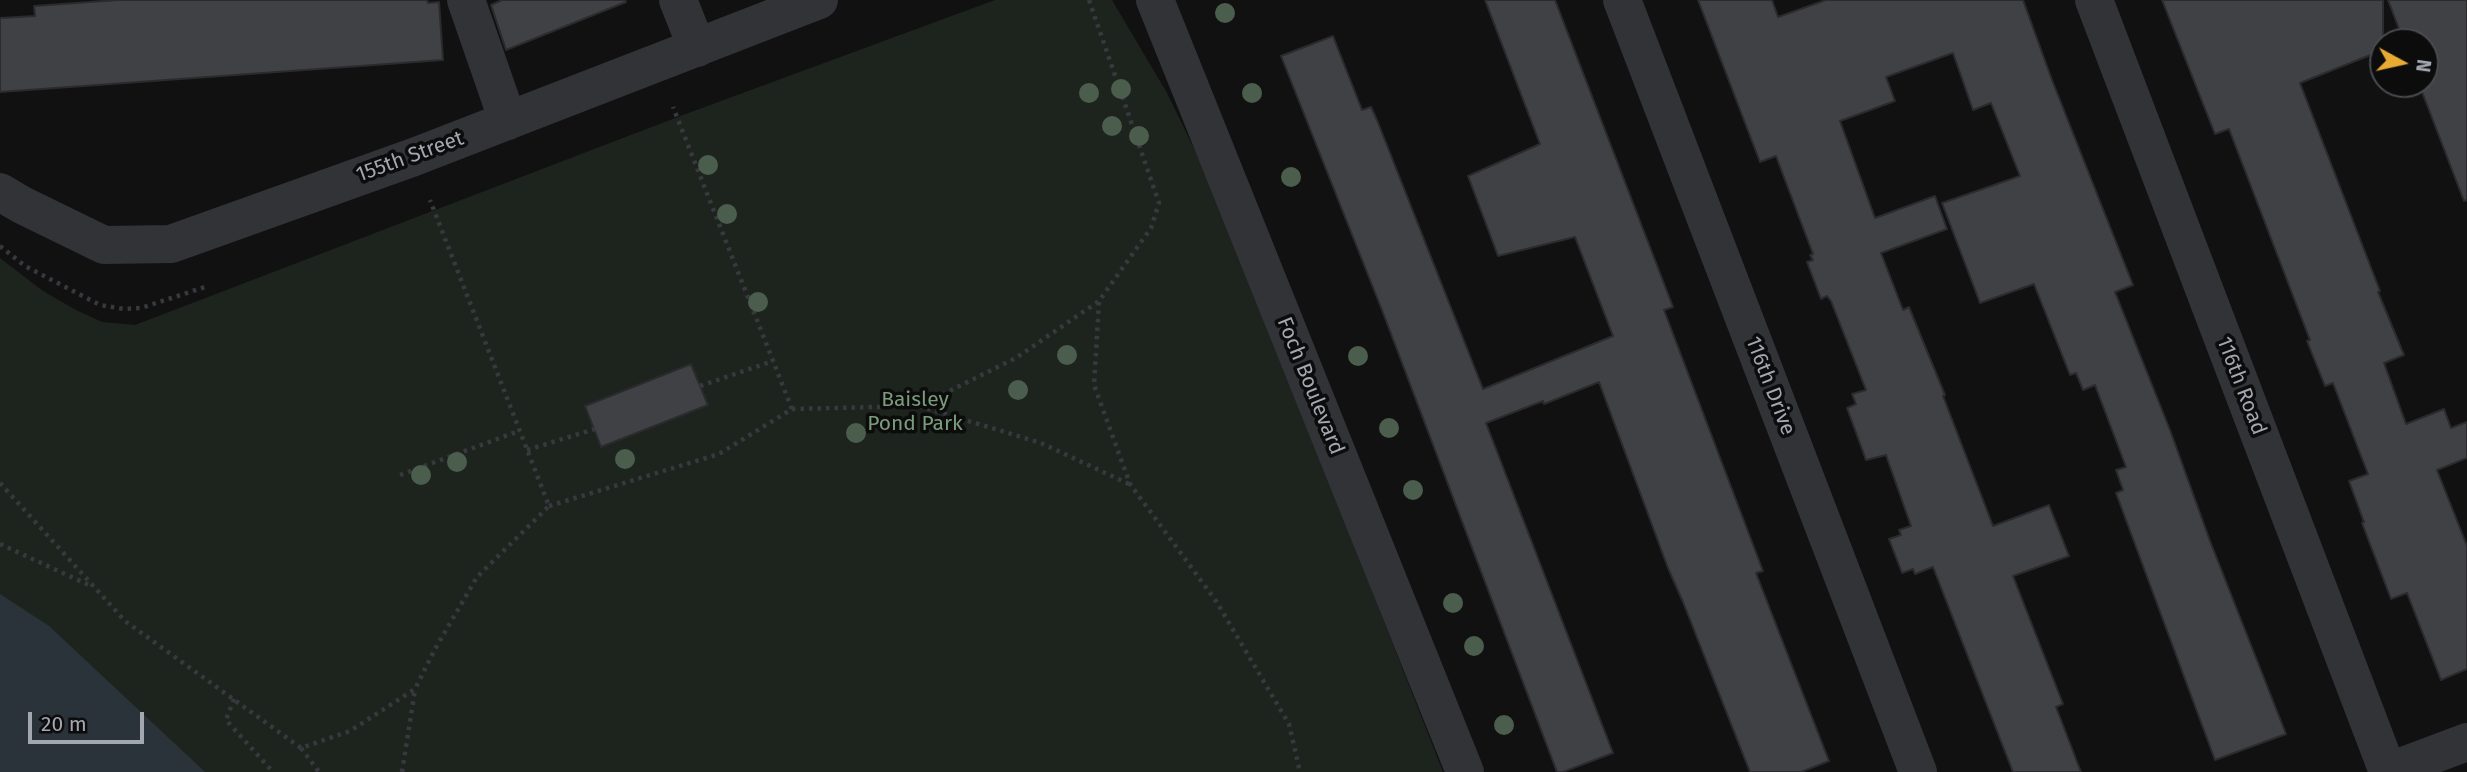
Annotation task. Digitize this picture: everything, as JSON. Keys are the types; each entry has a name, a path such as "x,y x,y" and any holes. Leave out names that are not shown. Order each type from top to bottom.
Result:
{"street":[{"path":"466,0 508,121"},
{"path":"678,0 697,48"},
{"name":"155th Street","path":"0,192 104,245 171,244 414,157 820,0"},
{"name":"Foch Boulevard","path":"1155,0 1465,772"},
{"name":"116th Drive","path":"1622,0 1918,772"},
{"name":"116th Road","path":"2094,0 2388,772"},
{"path":"2388,772 2467,742"}],"path":[{"path":"919,406 1016,358 1099,301 1151,228 1159,203 1089,0"},
{"path":"673,107 792,409"},
{"path":"430,201 549,506"},
{"path":"0,246 26,266 100,305 124,309 141,308 208,286"},
{"path":"1099,301 1094,385 1130,484 1216,601 1289,724 1300,772"},
{"path":"701,386 774,361"},
{"path":"402,772 415,689 435,649 477,577 549,506 719,454 792,409 919,406 1041,443 1130,484"},
{"path":"527,450 594,429"},
{"path":"400,475 519,431"},
{"path":"0,482 125,621 301,748 319,772"},
{"path":"0,544 95,588"},
{"path":"301,748 351,731 415,689"},
{"path":"234,699 226,720 273,772"}],"green space":[{"name":"Baisley Pond Park","path":"995,0 1112,0 1167,93 1217,196 1443,772 0,772 0,258 43,291 76,310 102,322 135,325 683,115"}],"shaded area":[{"path":"0,594 49,626 205,772 0,772"}],"building":[{"path":"118,0 439,2 443,60 0,92 0,18 35,16 34,6"},
{"path":"502,0 626,2 506,50 491,5"},
{"path":"1485,0 1555,0 1673,307 1664,310 1763,571 1756,573 1829,761 1801,772 1750,772 1668,568 1599,382 1486,423 1613,753 1557,772 1382,310 1281,56 1333,36 1362,110 1371,107 1377,120 1483,389 1613,336 1575,237 1498,256 1468,176 1540,144"},
{"path":"1698,0 1772,0 1778,17 1826,0 2023,0 2133,285 2115,292 2286,734 2215,760 2116,493 2123,490 2116,470 2126,467 2095,385 2083,390 2076,373 2070,375 2034,284 1980,303 1942,203 2020,176 1991,103 1973,110 1953,53 1886,77 1895,101 1840,121 1875,218 1935,196 1947,229 1881,253 1903,310 1909,307 1993,526 2049,505 2069,556 2013,576 2063,704 2056,707 2081,772 2013,772 1933,567 1915,574 1913,569 1902,573 1889,539 1901,535 1899,530 1911,526 1886,455 1866,460 1847,408 1856,404 1852,394 1866,390 1831,301 1827,296 1821,299 1807,262 1813,260 1810,255 1813,254 1776,156 1760,162"},
{"path":"2162,0 2383,0 2383,28 2369,28 2369,56 2300,83 2404,355 2384,363 2406,424 2444,409 2451,428 2467,422 2467,458 2437,470 2467,546 2467,669 2441,680 2407,593 2391,599 2349,481 2368,474 2333,383 2325,386 2229,129 2215,134"},
{"path":"2388,0 2467,0 2467,200 2464,201 2424,98 2439,98 2439,28 2399,28"},
{"path":"691,364 708,405 601,447 585,406"}]}
